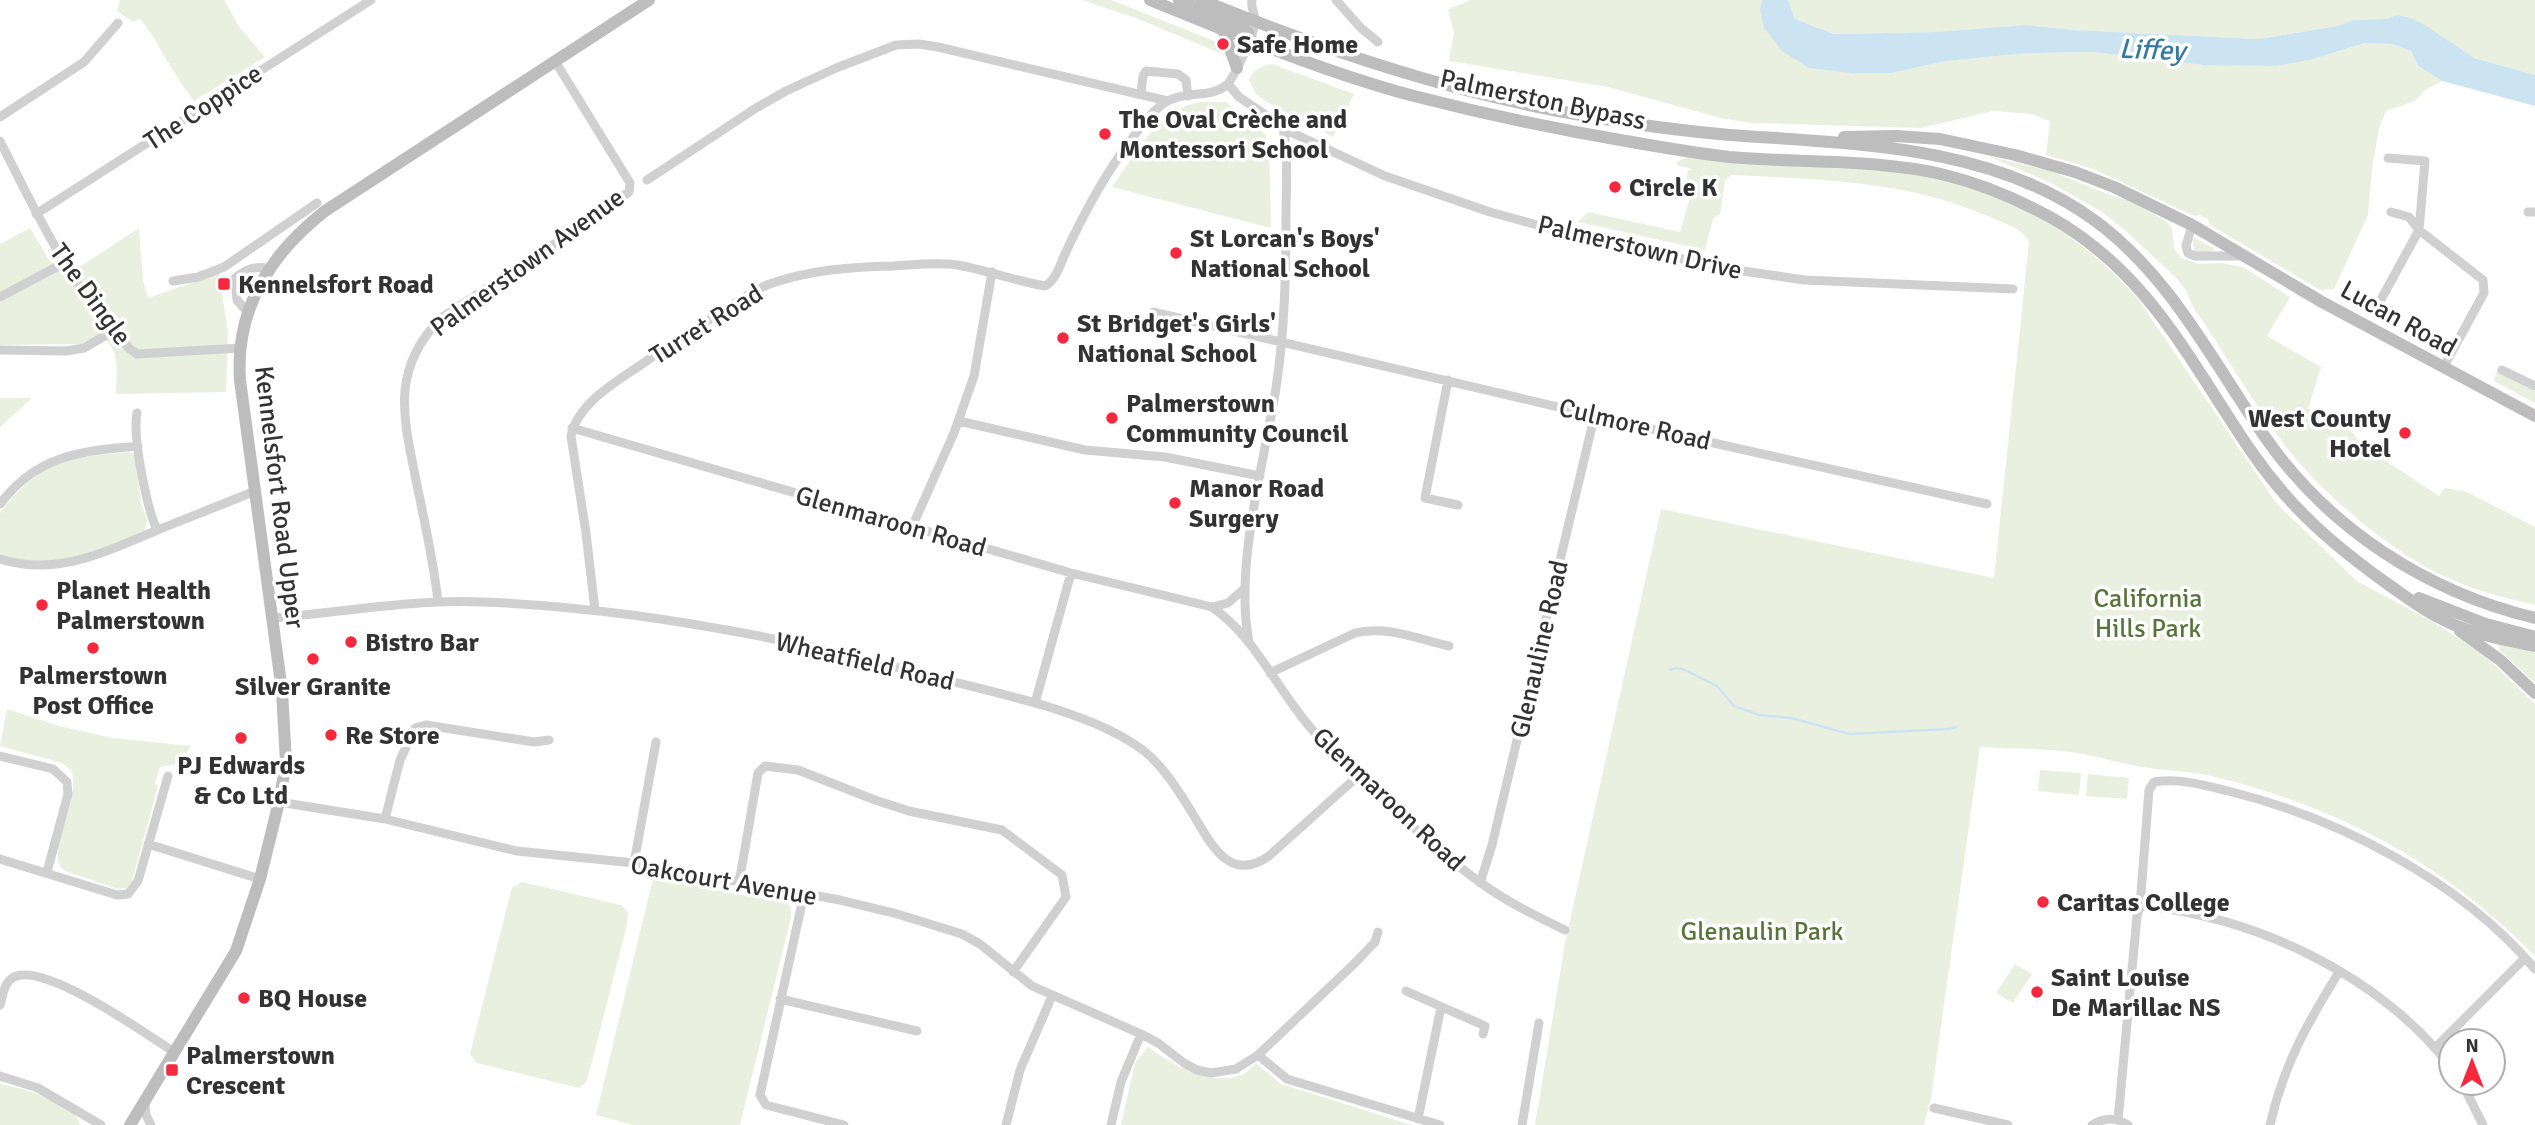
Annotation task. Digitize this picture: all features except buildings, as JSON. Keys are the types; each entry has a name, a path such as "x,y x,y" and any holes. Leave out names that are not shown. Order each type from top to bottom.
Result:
{"main road":[{"name":"Kennelsfort Road Upper","path":"130,1125 236,951 260,879 286,763 286,738 273,618 240,380 240,348 248,313 269,268 288,243 325,211 649,0"},
{"name":"Palmerston Bypass","path":"1150,0 1249,40 1412,95 1563,130 1729,156 1898,168 1942,174 2008,195 2083,238 2136,284 2169,324 2252,453 2277,486 2311,524 2338,548 2390,585"},
{"path":"1179,0 1243,28 1248,33 1249,40"},
{"path":"1201,0 1434,83 1558,111 1659,128 1798,139 1948,157 1986,167 2050,194 2093,219 2141,262 2165,288 2266,439 2306,488 2340,520 2386,556 2446,588 2535,618"},
{"path":"1223,30 1237,68"},
{"path":"1326,46 1318,55 1331,69"},
{"path":"1798,139 1896,136 1940,139 1981,146 2075,172 2114,187 2192,225"},
{"name":"Lucan Road","path":"2192,225 2443,368 2535,416"},
{"path":"2390,585 2411,602 2450,624 2500,660 2535,692"},
{"path":"2390,585 2449,611 2535,637"},
{"path":"2450,624 2535,646"}],"street":[{"name":"The Coppice","path":"36,214 371,0"},
{"path":"1168,100 1216,92 1228,84 1255,21 1252,0"},
{"path":"1336,0 1361,28 1378,42"},
{"path":"0,117 84,62 118,23"},
{"name":"Palmerstown Avenue","path":"647,180 786,91 896,45 938,47 1168,100"},
{"name":"Palmerstown Avenue","path":"438,602 405,427 404,392 413,356 426,333 441,318 629,192 630,183 555,61"},
{"path":"1141,93 1146,71 1178,74 1186,80 1188,96"},
{"name":"Palmerstown Drive","path":"1228,84 1239,97 1280,123 1284,130 1385,176 1490,212 1574,235 1736,270 1805,280 2013,289"},
{"name":"Turret Road","path":"572,428 584,410 608,389 670,345 764,286 824,271 864,267 953,265 1045,286 1050,284 1079,224 1109,172 1142,126 1168,100"},
{"path":"1249,642 1245,588 1260,476 1283,343 1286,304 1284,130"},
{"name":"The Dingle","path":"0,141 64,263 113,331 130,349 137,354 240,348"},
{"path":"2378,305 2418,230 2426,161 2388,158"},
{"path":"173,281 224,267 317,203"},
{"path":"2390,212 2409,217 2418,230 2483,280 2484,293 2443,368"},
{"name":"Lucan Road","path":"2192,225 2186,246 2188,253 2195,256 2244,256"},
{"path":"0,297 64,263"},
{"path":"235,278 256,266 269,268"},
{"path":"224,267 235,278 237,300 248,313"},
{"path":"912,527 959,421 974,376 992,272"},
{"name":"Culmore Road","path":"1153,312 1987,504"},
{"path":"0,350 75,349 97,342 113,331"},
{"path":"2502,370 2535,386"},
{"path":"1448,380 1425,498 1458,505"},
{"path":"137,413 135,422 138,446 150,512 157,530"},
{"name":"Glenauline Road","path":"1480,883 1495,832 1595,414"},
{"path":"959,421 1085,450 1165,457 1260,476"},
{"path":"572,428 572,455 586,533 595,610"},
{"name":"Glenmaroon Road","path":"572,428 1071,573 1212,607 1249,642 1310,726 1415,829 1480,883 1518,907 1565,930"},
{"path":"0,504 15,486 33,471 60,457 78,452 138,446"},
{"path":"0,559 29,565 65,564 85,560 255,491"},
{"path":"1035,703 1071,573"},
{"path":"1212,607 1228,603 1245,588"},
{"name":"Wheatfield Road","path":"273,618 438,602 482,602 595,610 694,624 812,646 1084,718 1145,752 1168,777 1216,851 1228,860 1248,867 1269,856 1358,776"},
{"path":"1270,673 1355,632 1368,629 1385,630 1449,646"},
{"path":"385,819 400,760 415,728 426,725 534,742 549,740"},
{"path":"634,863 656,742"},
{"path":"0,756 53,769 67,782 68,794 47,872"},
{"path":"739,883 758,773 765,766 799,770 909,811 1002,830 1053,867 1062,875 1065,884 1066,897 1013,972"},
{"path":"0,859 117,895 128,894 138,881 169,776"},
{"path":"2118,1120 2149,790 2154,782 2167,780 2203,785 2258,799 2343,831 2396,858 2453,896 2535,969"},
{"name":"Oakcourt Avenue","path":"279,802 385,819 517,850 634,863 804,894 894,914 962,934 980,944 1013,972 1052,996 1142,1034 1184,1063 1210,1073 1236,1069 1258,1055 1375,942 1378,932"},
{"path":"148,845 260,879"},
{"path":"804,894 760,1095 766,1105 844,1125"},
{"path":"2140,906 2195,913 2260,932 2292,945 2339,972 2390,1008 2436,1047 2525,958"},
{"path":"2270,1125 2276,1098 2292,1053 2339,972"},
{"path":"0,1005 7,982 16,976 43,977 100,1005 174,1052"},
{"path":"1406,990 1485,1026 1483,1034"},
{"path":"1006,1125 1020,1070 1052,996"},
{"path":"780,999 917,1031"},
{"path":"1418,1119 1441,1007"},
{"path":"1522,1125 1539,1023"},
{"path":"1111,1125 1121,1082 1142,1034"},
{"path":"1258,1055 1287,1079 1440,1125"},
{"path":"0,1076 38,1088 90,1122 101,1125"},
{"path":"2469,1097 2483,1125"},
{"path":"145,1101 146,1115 151,1125"},
{"path":"1934,1108 2008,1125"},
{"path":"2092,1125 2108,1119 2128,1125"}],"green space":[{"path":"120,0 224,0 240,28 265,57 194,101 140,19 133,22 117,11"},
{"path":"1082,0 1111,0 1222,44 1220,53 1136,18"},
{"path":"1471,0 1762,0 1760,9 1892,73 1946,61 2029,53 2093,52 2203,65 2337,52 2365,43 2392,44 2411,51 2418,66 2442,81 2425,90 2415,101 2386,111 2379,128 2368,215 2334,289 2320,290 2210,225 2208,219 2200,215 2194,216 2093,169 2046,155 2050,121 2031,114 1993,111 1921,128 1752,123 1725,119 1608,87 1449,61 1454,33 1448,9"},
{"path":"1788,0 2535,0 2535,75 2474,58 2397,15 2386,19 2353,20 2337,26 2258,39 2026,25 1935,32 1834,34 1795,19"},
{"path":"1272,64 1354,94 1333,137 1256,94 1249,80 1251,76 1258,69"},
{"path":"1200,102 1226,102 1266,135 1269,149 1271,228 1112,187 1139,148 1160,124 1185,106"},
{"path":"1689,156 1901,173 1928,176 1971,187 2024,209 2049,223 2096,257 2118,277 2138,299 2277,504 2357,581 2435,623 2483,654 2535,704 2535,956 2500,923 2426,866 2386,842 2302,804 2203,774 2142,767 2070,752 1980,747 1931,1098 1924,1125 1535,1125 1565,943 1661,509 1994,578 2029,242 2026,237 2009,225 1963,206 1899,189 1798,178 1731,175 1725,181 1720,214 1713,219 1705,250 1578,222 1588,212 1680,232 1692,190 1686,183 1688,171 1692,169 1677,165 1676,162"},
{"path":"1988,156 2050,171 2130,200 2166,221 2172,229 2174,249 2182,258 2199,264 2221,263 2243,267 2290,297 2267,336 2321,367 2308,409 2339,422 2352,432 2360,444 2439,496 2445,488 2467,492 2535,527 2535,605 2502,597 2448,578 2380,537 2314,479 2281,440 2176,278 2102,212 2051,183"},
{"path":"30,228 51,263 81,266 139,228 143,281 148,298 219,273 228,332 226,392 116,394 116,361 111,347 99,334 81,344 0,345 0,244"},
{"path":"2195,238 2215,251 2195,253 2192,239"},
{"path":"2497,370 2535,389 2535,403 2494,381"},
{"path":"0,398 32,398 0,427"},
{"path":"129,452 135,455 141,502 147,520 144,533 101,550 52,563 0,558 0,513 28,483 41,473 71,460"},
{"path":"2498,643 2535,648 2535,683 2500,651"},
{"path":"7,709 59,726 112,738 191,746 179,764 160,767 155,784 158,786 132,881 126,888 118,889 60,867 59,844 72,795 71,770 62,763 0,746"},
{"path":"2040,770 2081,773 2079,795 2038,791"},
{"path":"2088,774 2129,778 2127,799 2086,796"},
{"path":"653,878 786,903 791,907 791,917 740,1125 633,1125 596,1115"},
{"path":"522,882 621,905 628,912 587,1081 579,1088 477,1063 470,1054 511,891"},
{"path":"2015,964 2032,974 2013,1003 1996,993"},
{"path":"1148,1047 1190,1072 1214,1078 1241,1075 1256,1063 1281,1084 1412,1125 1121,1125 1135,1063"},
{"path":"0,1084 33,1092 59,1103 77,1117 80,1125 0,1125"}],"water":[{"name":"Liffey","path":"1762,0 1788,0 1795,19 1834,34 1935,32 2026,25 2258,39 2337,26 2353,20 2386,19 2397,15 2423,24 2474,58 2535,75 2535,106 2442,81 2418,66 2411,51 2392,44 2365,43 2309,60 2275,66 2203,65 2093,52 2029,53 1946,61 1892,73 1851,73 1809,68 1782,51 1764,28 1760,9"}],"waterway":[{"path":"1670,670 1685,670 1717,686 1734,706 1759,715 1791,718 1850,734 1956,727"}],"place":[{"name":"Safe Home","path":"1223,44"},
{"name":"The Oval Crèche and Montessori School","path":"1105,134"},
{"name":"Circle K","path":"1615,187"},
{"name":"St Lorcan's Boys' National School","path":"1176,253"},
{"name":"Kennelsfort Road","path":"224,284"},
{"name":"St Bridget's Girls' National School","path":"1063,338"},
{"name":"Palmerstown Community Council","path":"1112,418"},
{"name":"West County Hotel","path":"2405,433"},
{"name":"Manor Road Surgery","path":"1175,503"},
{"name":"Planet Health Palmerstown","path":"42,605"},
{"name":"Bistro Bar","path":"351,642"},
{"name":"Palmerstown Post Office","path":"93,648"},
{"name":"Silver Granite","path":"313,659"},
{"name":"Re Store","path":"331,735"},
{"name":"PJ Edwards & Co Ltd","path":"241,738"},
{"name":"Caritas College","path":"2043,902"},
{"name":"Saint Louise De Marillac NS","path":"2037,992"},
{"name":"BQ House","path":"244,998"},
{"name":"Palmerstown Crescent","path":"172,1070"}],"park label":[{"name":"California Hills Park","path":"2148,613"},
{"name":"Glenaulin Park","path":"1762,931"}]}
